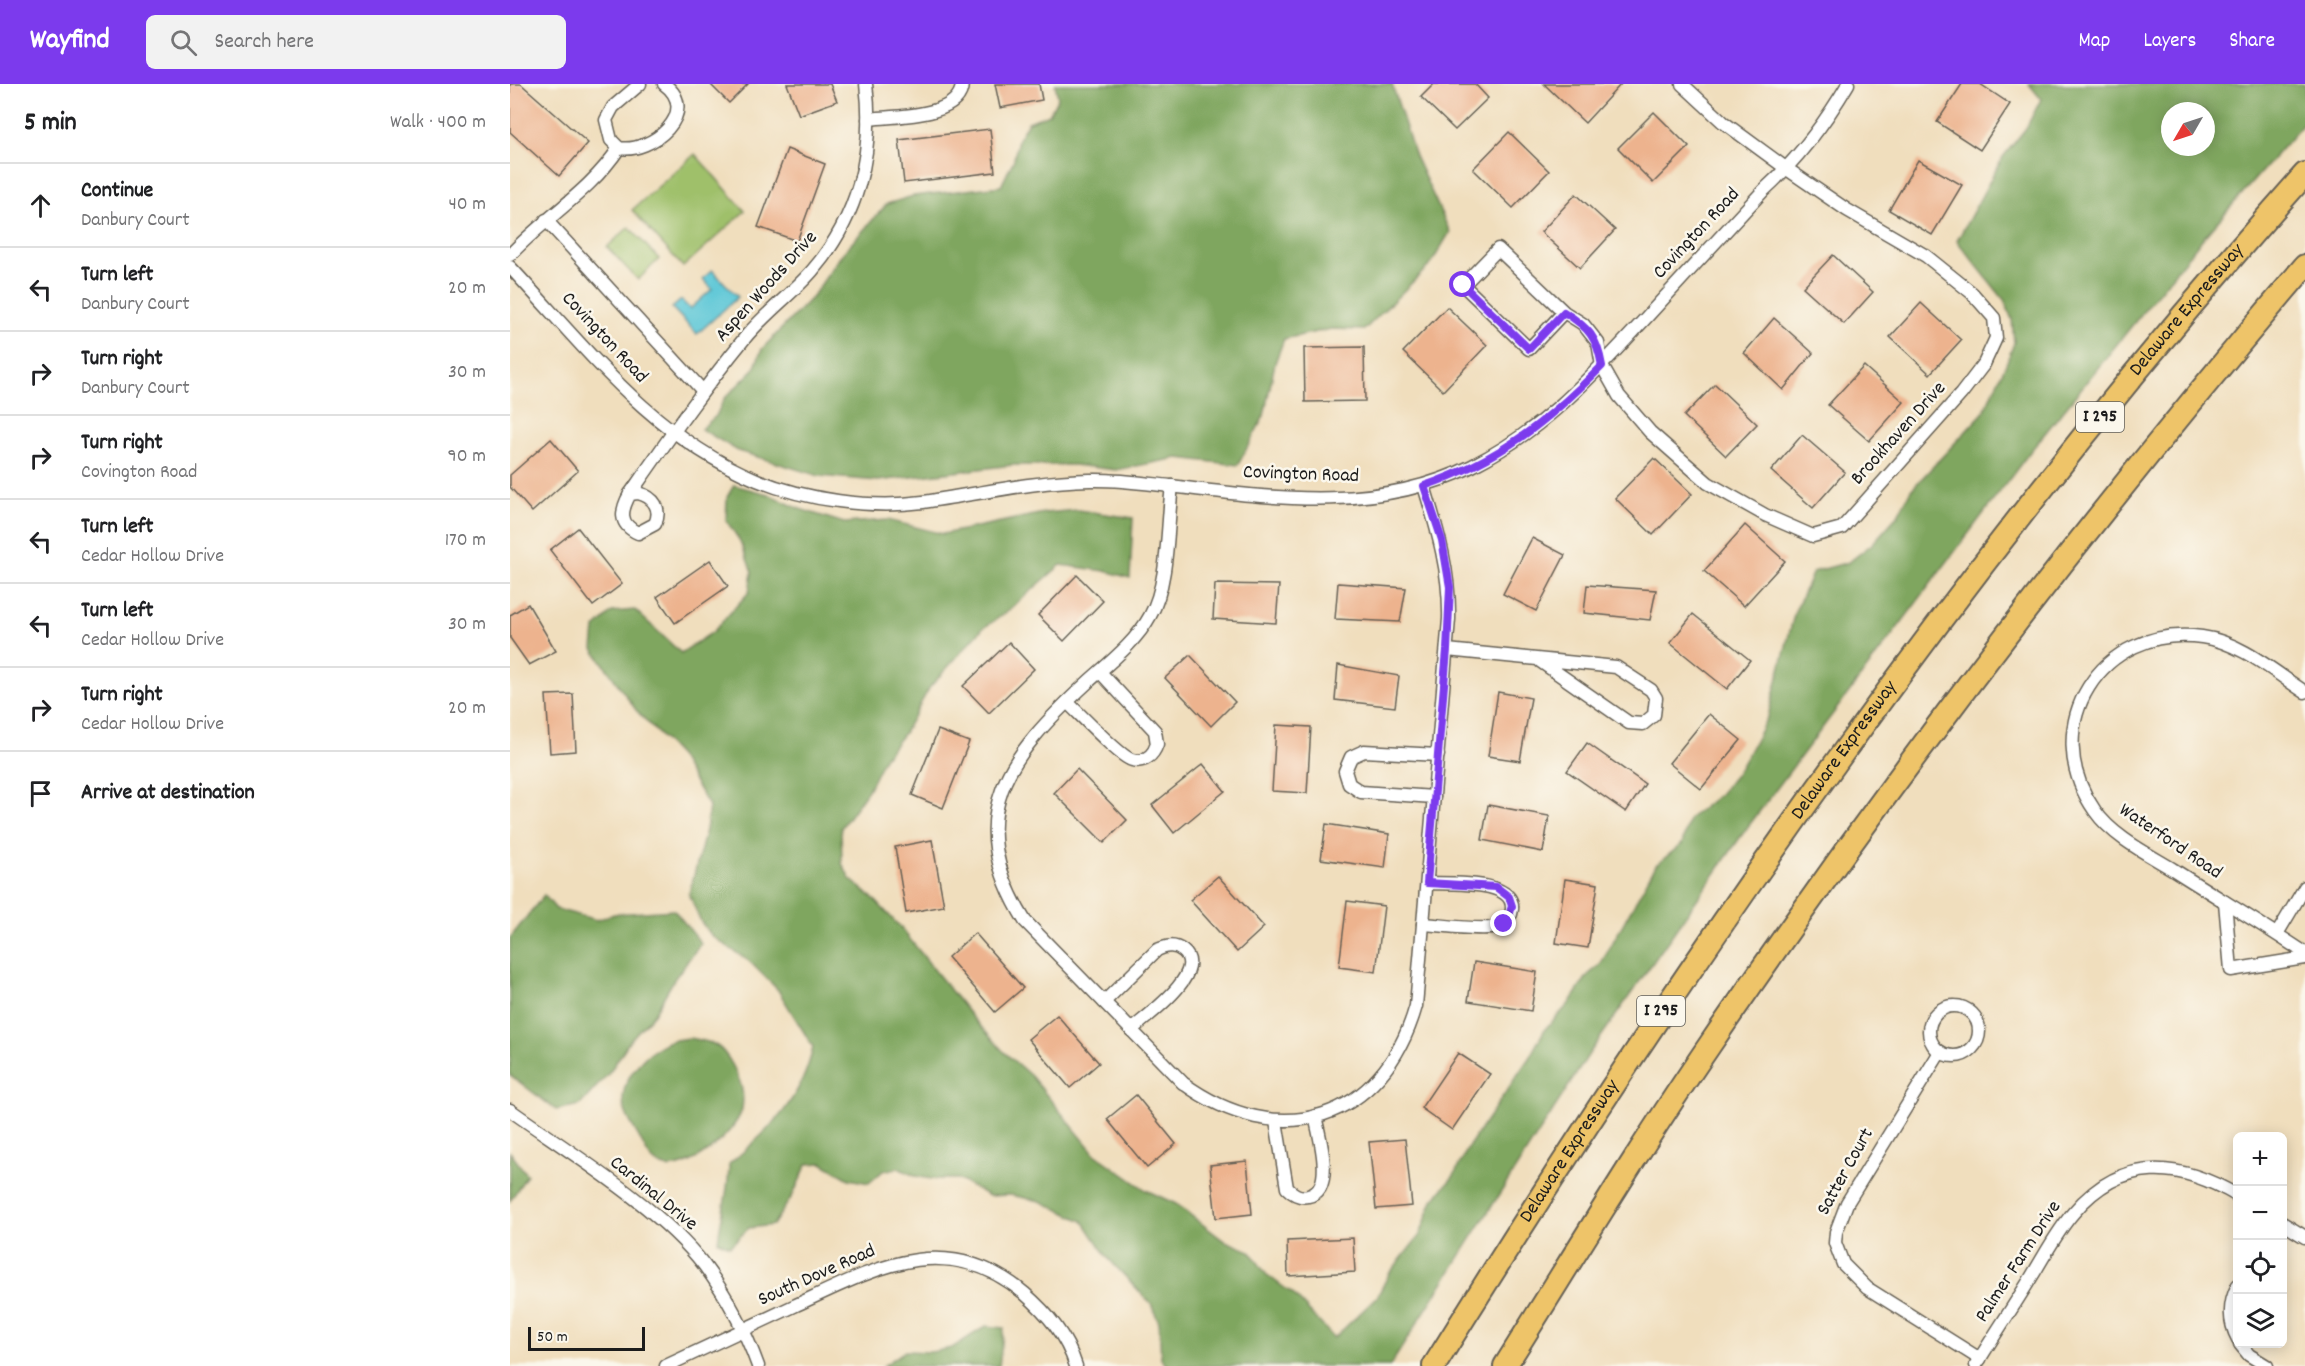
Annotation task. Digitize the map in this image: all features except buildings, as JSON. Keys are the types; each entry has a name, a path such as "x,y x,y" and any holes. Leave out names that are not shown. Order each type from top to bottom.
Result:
{"highway":[{"name":"Delaware Expressway","path":"1434,1366 1659,1015 1904,667 2079,443 2305,174"},
{"path":"1506,1366 1704,1054 1907,766 2029,603 2132,472 2305,266"}],"street":[{"path":"640,84 612,107 606,120 611,140 619,148 639,149 671,126 677,117 678,105 675,95 664,84"},
{"name":"Aspen Woods Drive","path":"672,433 702,390 747,335 811,271 836,240 858,193 867,143 866,84"},
{"path":"868,119 943,110 958,97 962,84"},
{"name":"Brookhaven Drive","path":"1564,312 1529,349 1463,285 1498,249 1564,312 1583,324 1598,343 1602,366 1619,396 1650,432 1708,483 1765,515 1813,536 1842,528 1961,394 1984,364 1996,338 1995,318 1972,293 1926,256 1847,210 1787,169 1723,122 1682,84"},
{"name":"Covington Road","path":"510,267 622,388 672,433 696,449 757,480 813,495 849,501 899,504 1042,482 1093,480 1342,500 1376,497 1424,486 1475,465 1524,436 1553,414 1602,366 1763,191 1787,169 1833,109 1848,84"},
{"path":"510,255 546,220 601,173 619,148"},
{"path":"546,220 702,390"},
{"path":"630,494 672,433"},
{"path":"1172,486 1161,583 1156,603 1136,636 1028,742 1005,782 996,815 996,853 1009,895 1025,921 1183,1083 1208,1101 1255,1119 1276,1121 1316,1116 1339,1106 1366,1089 1382,1075 1400,1050 1416,1006 1447,650 1450,587 1442,540 1424,486"},
{"name":"Waterford Road","path":"2305,692 2246,654 2219,641 2174,635 2151,639 2117,656 2092,678 2085,691 2074,729 2074,764 2085,796 2096,813 2138,847 2305,953"},
{"path":"1447,650 1616,667 1651,690 1656,698 1654,715 1643,723 1629,723 1540,661"},
{"path":"1067,702 1126,758 1141,761 1150,756 1157,744 1155,731 1100,672"},
{"path":"1434,797 1361,792 1349,784 1345,771 1351,757 1364,751 1438,755"},
{"path":"1423,924 1498,927 1508,919 1512,906 1509,897 1496,887 1427,883"},
{"path":"2277,934 2305,887"},
{"path":"2225,902 2231,970 2305,958"},
{"path":"1104,1002 1157,950 1167,946 1178,947 1187,954 1190,961 1188,976 1131,1030"},
{"path":"1956,1005 1971,1012 1976,1019 1978,1035 1971,1049 1956,1056 1940,1052 1930,1039 1930,1022 1934,1015 1940,1010 1956,1005"},
{"name":"Satter Court","path":"1940,1052 1847,1203 1836,1233 1835,1243 1843,1264 1867,1288 1977,1362"},
{"name":"Cardinal Drive","path":"510,1110 663,1222 704,1265 743,1330 758,1366"},
{"path":"1276,1121 1287,1188 1298,1196 1309,1196 1322,1186 1325,1176 1316,1116"},
{"name":"Palmer Farm Drive","path":"1977,1362 2064,1225 2088,1198 2104,1185 2135,1172 2174,1170 2196,1175 2233,1194"},
{"path":"2287,1226 2305,1238"},
{"name":"South Dove Road","path":"666,1366 879,1267 917,1260 951,1260 995,1274 1043,1310 1063,1337 1076,1366"},
{"path":"2233,1300 2230,1309 2233,1330"},
{"path":"2243,1348 2249,1355 2267,1366"}],"green space":[{"path":"1055,84 1392,84 1415,156 1450,232 1431,264 1364,330 1331,329 1284,339 1275,363 1264,416 1238,465 1178,458 1116,470 1074,465 1013,465 878,481 819,476 738,451 701,429 716,416 724,399 754,369 762,349 813,296 842,254 887,204 913,196 1001,186 1014,159 1018,139 1028,122 1049,114 1058,98"},
{"path":"2029,84 2305,84 2305,122 2198,244 2029,453 1744,832 1589,1054 1390,1366 1167,1366 1161,1359 1159,1322 1151,1304 1107,1257 1083,1221 1040,1201 1010,1195 989,1196 958,1179 931,1179 915,1176 898,1168 883,1171 869,1183 849,1179 822,1163 807,1164 793,1195 773,1225 749,1228 730,1246 718,1241 729,1164 758,1139 782,1113 801,1083 813,1047 778,990 750,962 712,936 701,922 689,894 706,830 709,806 679,756 636,710 593,649 595,628 612,612 635,610 681,653 713,632 749,592 752,572 740,541 726,520 727,497 734,485 768,494 800,509 844,523 888,520 943,534 1044,513 1078,510 1133,518 1130,578 1105,571 1061,565 1003,615 982,629 930,687 904,733 884,758 868,790 841,828 842,863 850,879 875,900 901,928 972,1017 1004,1052 1031,1076 1095,1154 1146,1190 1176,1204 1223,1240 1250,1251 1266,1274 1294,1295 1334,1338 1377,1297 1389,1274 1420,1235 1433,1200 1453,1177 1469,1146 1529,1058 1545,1029 1568,1005 1588,975 1600,965 1656,865 1682,844 1689,819 1721,793 1738,771 1768,716 1795,611 1813,572 1849,562 1872,544 1898,515 1911,490 1983,413 2014,343 2012,320 2005,301 1957,241 2003,157 2026,128 2041,99"},
{"path":"695,154 745,211 683,267 632,210"},
{"path":"629,227 659,259 638,280 607,247"},
{"path":"544,895 556,909 597,920 614,914 674,910 701,943 675,978 654,1014 631,1039 609,1073 580,1105 556,1110 510,1075 510,938"},
{"path":"690,1038 716,1045 725,1053 740,1081 743,1097 742,1109 731,1129 709,1150 684,1165 662,1166 648,1155 624,1108 623,1097 628,1080 645,1057 670,1041"},
{"path":"510,1152 527,1175 510,1201"},
{"path":"986,1326 1004,1328 999,1366 883,1366 905,1351 931,1352 952,1348"}],"water":[{"path":"712,270 738,297 697,334 672,308 681,300 690,309 712,289 703,279"}],"route":[{"path":"1463,285 1529,349 1564,312 1583,324 1598,343 1602,366 1546,420 1524,436 1475,465 1424,486 1442,540 1450,587 1447,650 1427,883 1496,887 1509,897 1512,906 1511,913 1504,924"}]}
